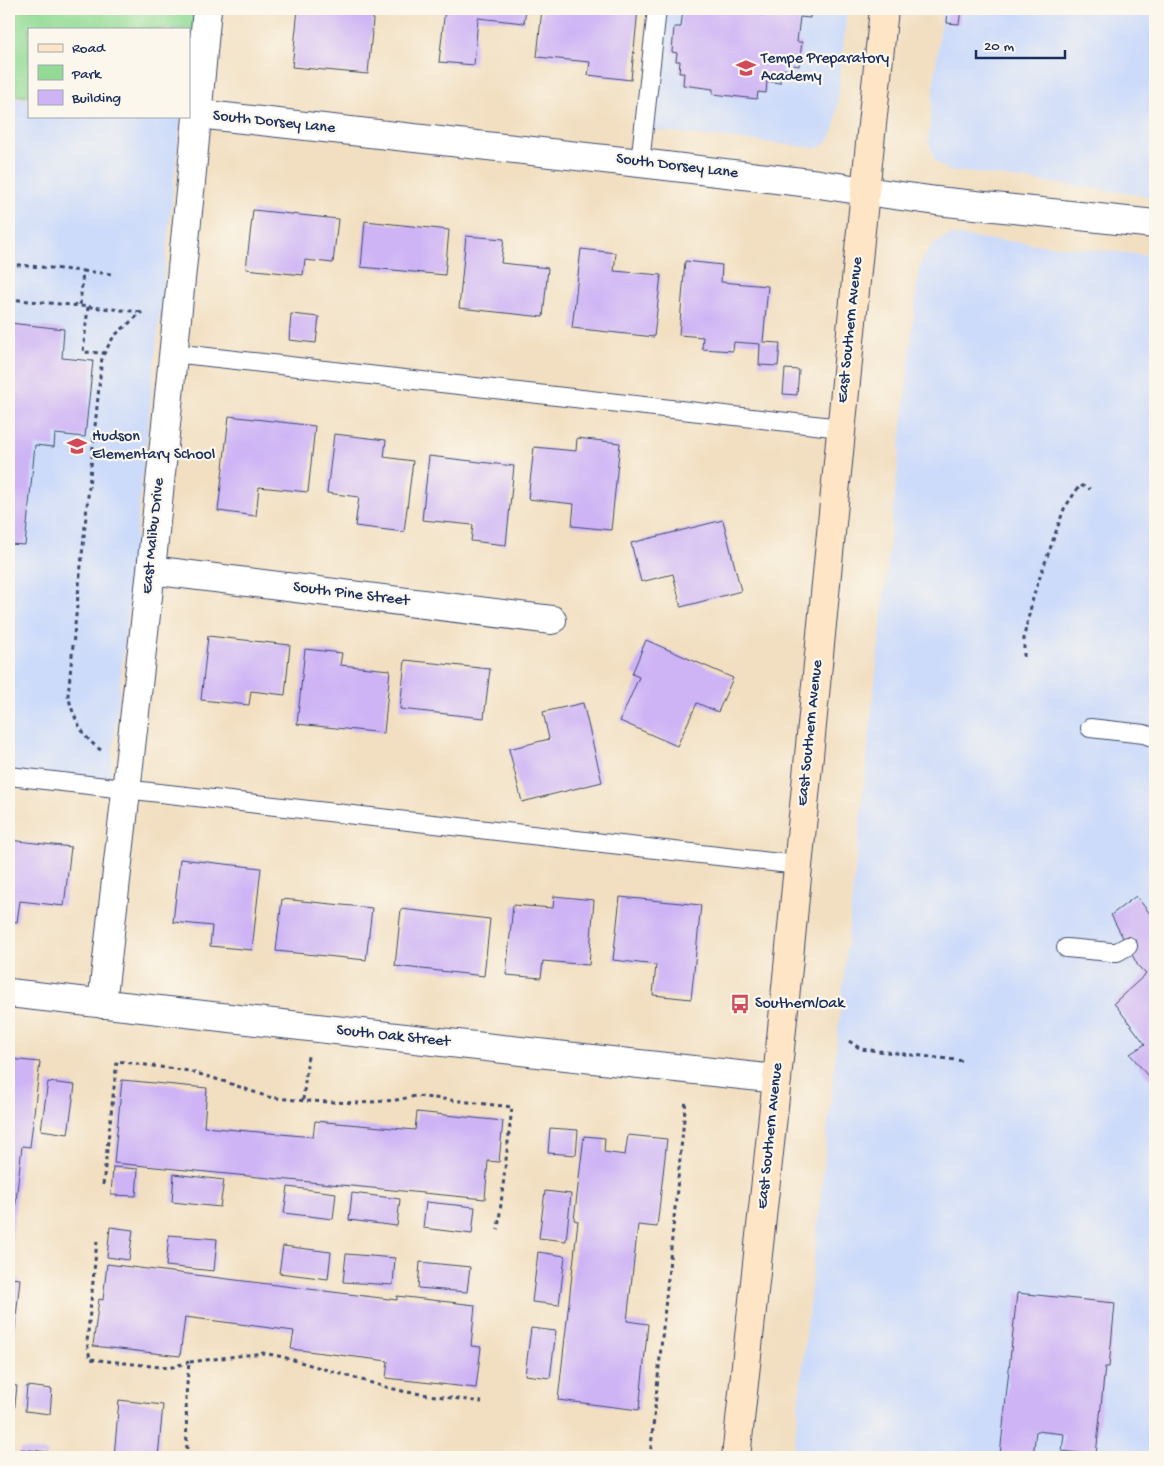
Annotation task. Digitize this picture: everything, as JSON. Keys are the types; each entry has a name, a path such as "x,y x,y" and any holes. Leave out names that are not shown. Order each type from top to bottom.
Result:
{"main road":[{"name":"East Southern Avenue","path":"736,1457 778,1079 884,9"}],"street":[{"name":"East Malibu Drive","path":"102,1004 151,570 207,9"},
{"name":"South Dorsey Lane","path":"198,114 819,184 929,200 1155,224"},
{"name":"South Pine Street","path":"151,570 552,620"},
{"name":"South Oak Street","path":"9,993 538,1054 778,1079"}],"lane":[{"path":"640,163 657,9"},
{"path":"174,352 842,428"},
{"path":"1090,728 1139,734 1155,738"},
{"path":"9,776 798,865"},
{"path":"1066,948 1117,952 1128,946"}],"path":[{"path":"9,264 112,274"},
{"path":"80,306 83,272"},
{"path":"9,299 142,312 114,336 102,357 68,695 71,710 83,733 102,751"},
{"path":"88,307 83,352 104,353"},
{"path":"1024,657 1024,636 1034,594 1064,509 1080,485 1090,488"},
{"path":"848,1041 861,1049 965,1061"},
{"path":"303,1100 308,1055"},
{"path":"103,1185 117,1061 189,1071 268,1097 360,1102 396,1100 416,1096 512,1106 498,1230"},
{"path":"650,1457 686,1099"},
{"path":"97,1241 87,1342 90,1358 169,1368 189,1362 263,1353 406,1392 482,1402"},
{"path":"187,1457 186,1396 189,1362"}],"shaded area":[{"name":"Tempe Preparatory Academy","path":"657,9 847,9 835,127 829,140 819,148 644,129"},
{"path":"942,9 1155,9 1155,197 969,172 949,171 935,161 928,140"},
{"name":"Hudson Elementary School","path":"9,97 28,99 28,118 181,118 109,787 9,776"},
{"path":"949,235 1155,256 1155,1457 793,1457 917,284 920,265 931,246"}],"green space":[{"path":"9,9 207,9 190,107 190,28 28,28 28,97 9,94"}],"building":[{"path":"298,9 374,9 368,74 292,67"},
{"path":"445,9 526,9 524,23 478,18 474,65 439,62"},
{"path":"542,9 638,9 631,80 588,75 590,62 537,57"},
{"path":"683,9 754,9 754,14 764,15 765,9 811,9 810,18 800,17 797,42 802,42 799,66 794,65 793,70 781,69 780,83 767,81 766,93 758,92 757,99 713,94 713,89 683,85 684,73 679,73 680,61 676,61 677,53 672,52 674,27 681,27"},
{"path":"948,9 961,9 959,24 947,23"},
{"path":"253,210 338,219 333,263 305,260 303,275 246,269"},
{"path":"365,221 449,230 445,275 361,267"},
{"path":"466,236 504,239 501,263 548,268 543,317 459,308"},
{"path":"581,249 616,253 614,271 661,275 654,337 572,328"},
{"path":"685,261 722,265 721,282 768,286 763,342 780,343 778,366 759,365 760,344 734,342 733,351 702,349 703,337 679,335"},
{"path":"291,314 319,317 316,343 289,340"},
{"path":"9,323 64,329 62,358 93,361 85,437 55,434 54,447 35,445 25,545 9,544"},
{"path":"785,369 799,370 797,395 783,394"},
{"path":"229,416 315,426 308,492 259,487 256,516 218,511"},
{"path":"334,434 386,440 384,457 413,461 404,532 355,526 359,497 327,493"},
{"path":"577,438 620,443 611,530 572,526 574,504 528,499 534,447 576,451"},
{"path":"429,456 514,466 506,545 471,541 473,525 422,520"},
{"path":"723,520 741,591 681,607 673,574 641,582 631,543"},
{"path":"208,636 290,645 285,695 251,691 249,705 201,700"},
{"path":"646,640 733,678 718,712 697,703 677,746 620,721 639,677 632,674"},
{"path":"305,649 342,653 340,665 390,670 384,733 297,724"},
{"path":"405,660 490,669 484,718 400,709"},
{"path":"583,703 602,782 522,802 509,749 549,739 543,712"},
{"path":"9,840 71,847 64,906 20,901 17,922 9,921"},
{"path":"180,859 261,868 252,950 210,946 212,926 173,922"},
{"path":"554,896 594,900 589,965 543,961 541,978 506,975 513,905 553,908"},
{"path":"1136,896 1155,920 1155,1085 1130,1054 1145,1044 1114,1003 1146,974 1138,966 1111,915"},
{"path":"620,897 701,905 691,999 653,995 656,965 613,960"},
{"path":"282,899 372,908 366,960 276,951"},
{"path":"401,909 490,919 484,976 395,966"},
{"path":"9,1059 40,1062 30,1147 22,1146 10,1256 9,1256"},
{"path":"122,1080 207,1088 204,1127 313,1137 315,1121 415,1130 417,1112 503,1121 499,1162 488,1161 485,1199 114,1163"},
{"path":"48,1082 75,1085 68,1134 41,1130"},
{"path":"550,1128 578,1130 576,1155 548,1153"},
{"path":"628,1135 667,1139 657,1227 638,1225 627,1321 648,1324 639,1410 558,1400 578,1221 574,1220 584,1136 605,1138 604,1152 625,1155"},
{"path":"113,1167 138,1169 136,1196 111,1195"},
{"path":"174,1174 224,1180 220,1207 172,1202"},
{"path":"288,1187 336,1193 333,1219 284,1213"},
{"path":"545,1191 571,1194 566,1241 539,1238"},
{"path":"352,1193 400,1199 397,1226 349,1220"},
{"path":"426,1202 475,1207 472,1234 423,1228"},
{"path":"110,1227 133,1230 129,1260 107,1257"},
{"path":"169,1235 217,1239 214,1271 166,1266"},
{"path":"283,1246 331,1252 328,1279 279,1273"},
{"path":"538,1252 565,1256 559,1305 532,1302"},
{"path":"346,1254 395,1258 393,1285 343,1282"},
{"path":"420,1262 470,1267 467,1292 418,1288"},
{"path":"107,1264 397,1300 397,1296 475,1305 471,1346 481,1347 476,1388 386,1378 388,1361 291,1349 294,1331 185,1317 180,1356 93,1346 99,1299 103,1300"},
{"path":"9,1278 20,1279 14,1336 9,1335"},
{"path":"1017,1293 1115,1303 1109,1367 1105,1367 1096,1455 1062,1451 1064,1434 1036,1431 1033,1457 1000,1455"},
{"path":"531,1328 556,1331 550,1378 525,1375"},
{"path":"9,1385 17,1386 11,1440 9,1439"},
{"path":"27,1386 52,1389 50,1414 25,1411"},
{"path":"119,1400 163,1405 158,1457 114,1457"},
{"path":"21,1449 48,1452 47,1457 20,1457"}],"place":[{"name":"Tempe Preparatory Academy","path":"746,68"},
{"name":"Hudson Elementary School","path":"77,446"},
{"name":"Southern/Oak","path":"740,1004"}]}
